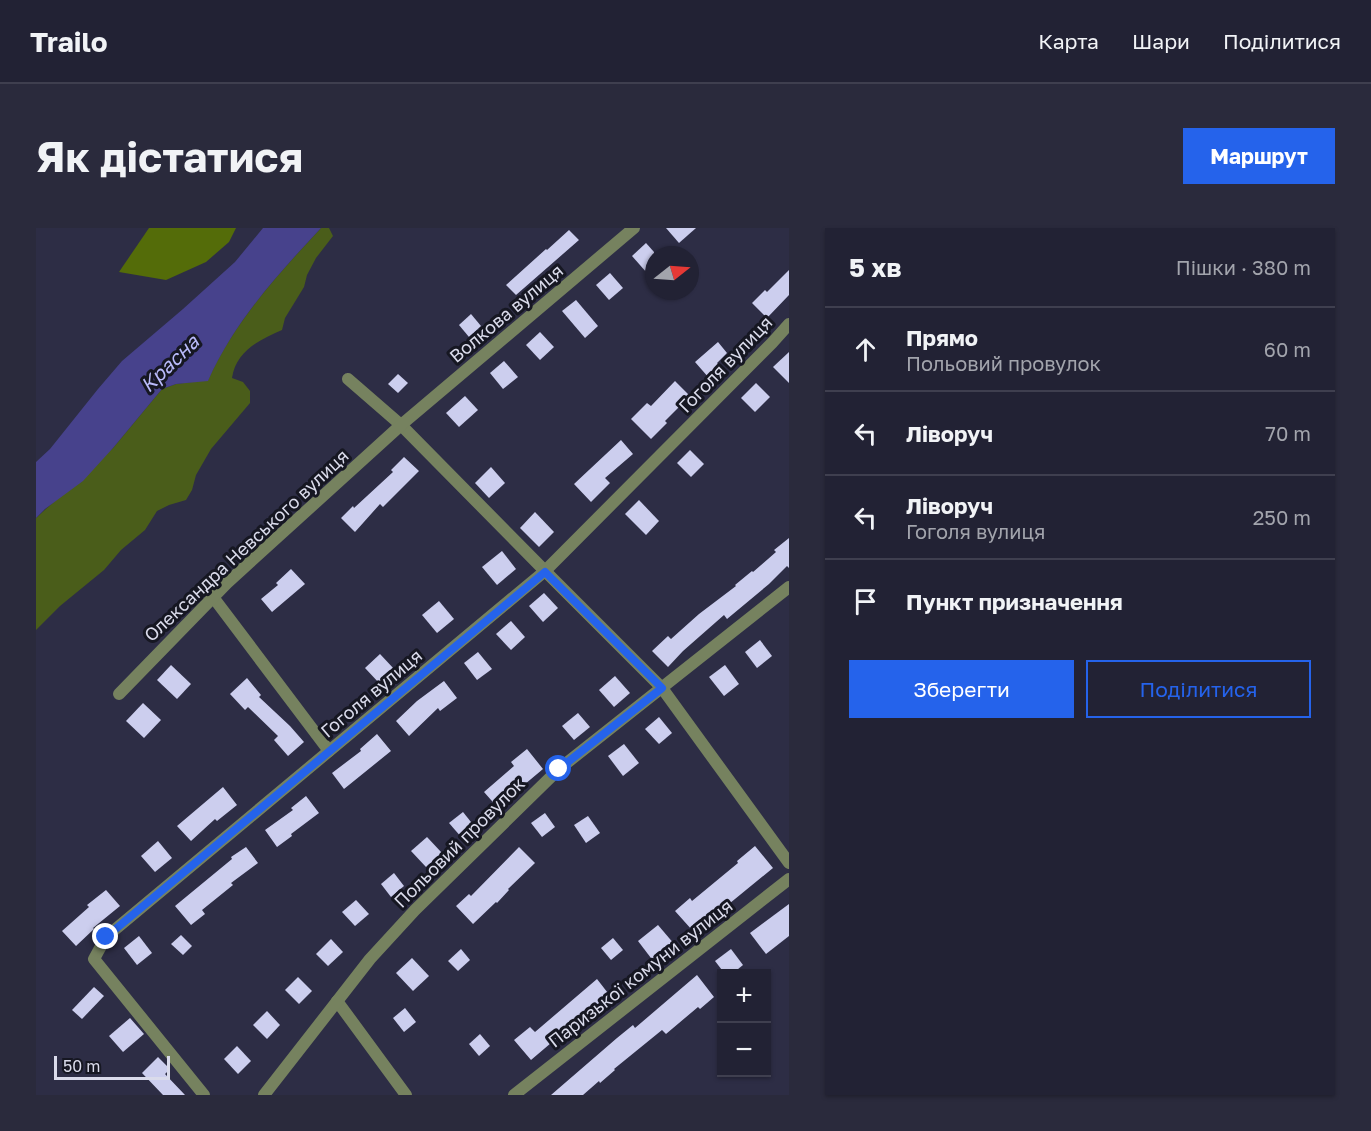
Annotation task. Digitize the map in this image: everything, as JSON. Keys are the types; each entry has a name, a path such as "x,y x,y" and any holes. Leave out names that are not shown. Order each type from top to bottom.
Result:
{"street":[{"name":"Волкова вулиця","path":"401,425 634,228"},
{"name":"Гоголя вулиця","path":"204,1095 94,959 106,937 545,572 789,324"},
{"path":"348,379 401,425 662,688 789,863"},
{"name":"Олександра Невського вулиця","path":"119,694 213,597 401,425"},
{"name":"Польовий провулок","path":"264,1095 370,959 415,910 550,777 789,587"},
{"path":"213,597 329,751"},
{"name":"Паризької комуни вулиця","path":"514,1095 789,879"},
{"path":"337,1001 406,1095"}],"green space":[{"path":"149,228 236,228 229,242 206,262 166,280 119,272"},
{"path":"321,228 329,228 333,236 316,258 307,275 304,287 285,318 282,330 257,342 238,361 234,369 232,378 243,382 250,391 250,403 211,449 196,475 192,490 186,500 157,511 145,530 36,630 36,518 113,448 162,389 176,384 208,380 231,338 258,300"}],"water":[{"name":"Красна","path":"263,228 321,228 258,300 231,339 208,381 176,384 162,389 83,481 36,518 36,462 50,449 122,361 235,262"}],"building":[{"path":"666,228 696,228 679,243"},
{"path":"569,230 579,240 516,295 506,285"},
{"path":"646,243 649,246 645,246 645,271 632,256"},
{"path":"789,270 789,295 767,318 752,303"},
{"path":"610,273 623,288 609,300 596,285"},
{"path":"576,300 598,326 585,338 562,311"},
{"path":"471,314 481,326 469,337 459,325"},
{"path":"540,332 554,347 540,360 526,345"},
{"path":"718,342 727,353 717,363 721,367 709,378 695,362"},
{"path":"789,352 789,383 773,367"},
{"path":"504,361 518,377 503,389 490,373"},
{"path":"398,374 408,383 398,393 388,384"},
{"path":"675,381 690,396 651,439 631,419 647,403 651,406"},
{"path":"756,383 770,397 755,412 741,398"},
{"path":"465,396 478,410 459,427 446,413"},
{"path":"621,440 633,454 605,478 610,483 591,502 574,484"},
{"path":"690,450 704,464 691,477 677,463"},
{"path":"404,457 419,471 383,507 380,504 355,532 341,518 393,472 391,470"},
{"path":"491,467 505,483 489,498 475,483"},
{"path":"639,500 659,521 646,535 625,514"},
{"path":"535,512 554,532 539,547 520,528"},
{"path":"789,538 789,568 787,566 727,619 724,615 668,667 652,651 668,636 671,639 753,572"},
{"path":"502,551 516,569 497,585 482,567"},
{"path":"291,569 305,584 272,612 261,599 278,585 276,583"},
{"path":"544,593 558,608 543,622 529,606"},
{"path":"439,601 454,619 437,633 422,615"},
{"path":"511,621 525,637 511,650 496,634"},
{"path":"760,640 772,656 757,668 745,652"},
{"path":"478,652 492,669 477,680 464,663"},
{"path":"380,654 395,670 380,684 365,668"},
{"path":"171,665 191,684 177,699 157,680"},
{"path":"725,665 739,684 724,696 709,677"},
{"path":"615,676 630,693 614,707 599,690"},
{"path":"247,678 261,695 259,697 304,742 288,756 274,740 278,736 248,707 245,710 230,694"},
{"path":"444,681 457,698 440,711 438,708 409,736 396,721 417,701"},
{"path":"143,703 161,720 144,738 126,721"},
{"path":"578,713 590,727 574,740 562,726"},
{"path":"659,717 672,733 659,744 645,729"},
{"path":"377,734 391,751 344,789 332,773 361,751 360,749"},
{"path":"624,744 639,763 623,776 608,756"},
{"path":"527,749 543,769 499,809 484,792 514,766 511,762"},
{"path":"223,787 237,805 217,821 215,819 191,841 177,826"},
{"path":"306,796 319,813 277,847 265,830 293,810 291,808"},
{"path":"463,812 475,827 462,838 449,823"},
{"path":"545,813 555,827 542,837 531,823"},
{"path":"588,816 600,833 586,843 574,825"},
{"path":"427,837 442,853 426,867 411,851"},
{"path":"158,841 172,858 155,872 141,856"},
{"path":"755,846 773,868 724,908 721,905 692,930 675,911 690,898 692,901"},
{"path":"246,847 258,863 231,883 233,885 202,910 205,914 191,925 175,906 232,859 231,857"},
{"path":"519,847 535,863 497,903 473,924 456,906 469,894 471,896"},
{"path":"394,873 404,886 391,897 381,884"},
{"path":"106,890 120,906 93,928 76,946 62,931 89,907 87,905"},
{"path":"356,900 369,914 355,926 342,912"},
{"path":"789,904 789,936 766,954 750,933"},
{"path":"658,925 675,945 654,962 638,941"},
{"path":"181,935 192,946 183,955 171,944"},
{"path":"139,936 152,953 137,965 124,948"},
{"path":"613,938 623,950 611,960 601,948"},
{"path":"331,939 343,952 328,966 316,954"},
{"path":"461,949 470,960 458,971 448,961"},
{"path":"731,949 743,965 738,969 721,969 715,961"},
{"path":"412,958 429,976 413,991 396,973"},
{"path":"697,975 714,997 700,1009 698,1007 666,1034 662,1030 583,1095 551,1095 617,1038 633,1025 635,1028"},
{"path":"298,977 312,991 299,1004 285,990"},
{"path":"597,979 611,997 593,1012 591,1009 531,1060 514,1040 530,1027 535,1032"},
{"path":"94,987 104,996 82,1019 72,1010"},
{"path":"405,1008 416,1022 404,1032 393,1018"},
{"path":"267,1011 280,1025 267,1039 253,1025"},
{"path":"130,1018 144,1034 123,1052 109,1036"},
{"path":"480,1034 490,1046 479,1056 469,1044"},
{"path":"237,1046 251,1061 238,1074 224,1059"},
{"path":"158,1057 170,1069 165,1074 185,1095 163,1095 142,1073"}],"route":[{"path":"106,937 545,572 662,688 559,769"}]}
